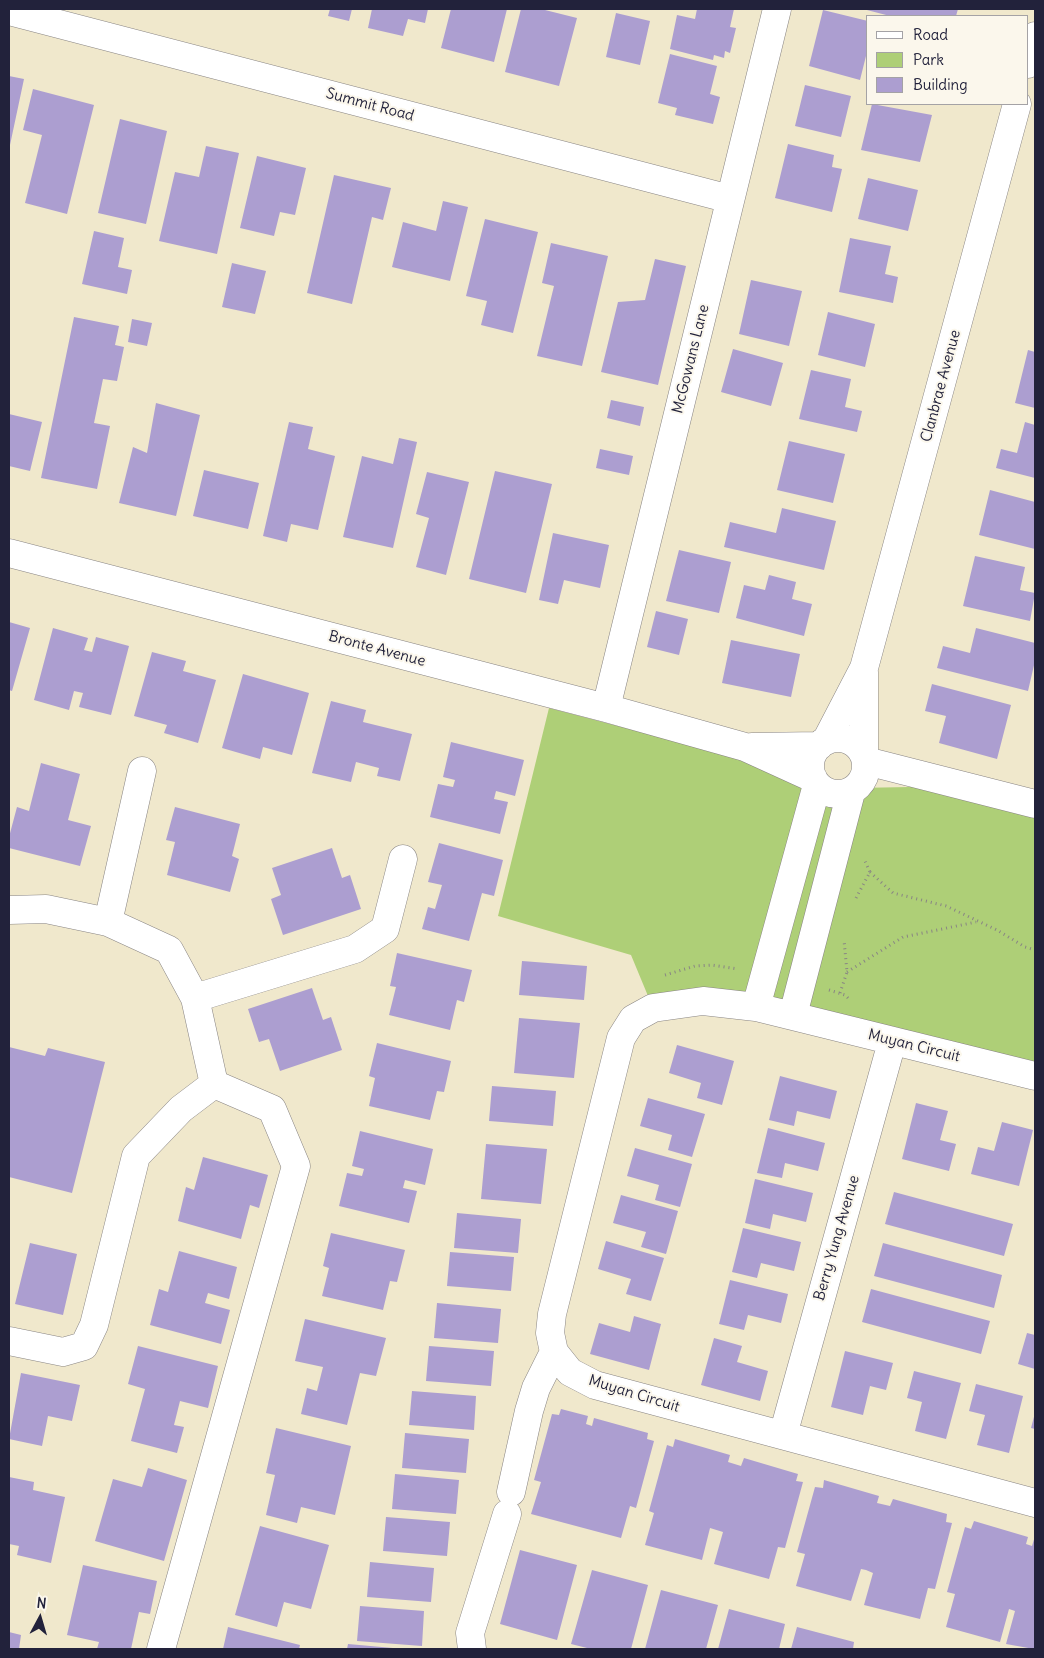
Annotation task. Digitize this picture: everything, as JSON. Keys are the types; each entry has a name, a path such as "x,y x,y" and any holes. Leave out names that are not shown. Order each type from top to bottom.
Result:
{"street":[{"name":"McGowans Lane","path":"606,708 777,9"},
{"name":"Summit Road","path":"9,11 730,199"},
{"path":"1029,60 1035,36"},
{"name":"Clanbrae Avenue","path":"823,743 864,668 1017,105"},
{"name":"Bronte Avenue","path":"9,553 606,708 745,747 815,781"},
{"name":"Clanbrae Avenue","path":"864,668 865,758"},
{"path":"756,1007 815,781 811,761 823,743 844,738 859,747 865,758 864,776 853,790 793,1015"},
{"name":"Bronte Avenue","path":"745,747 823,743"},
{"path":"865,758 1035,804"},
{"path":"108,922 142,771"},
{"path":"815,781 834,794 886,785 966,786"},
{"path":"195,998 355,949 386,928 403,859"},
{"path":"9,910 46,909 108,922 169,950 195,998 214,1084"},
{"name":"Muyan Circuit","path":"1035,1076 756,1007 703,1001 653,1008 633,1019 621,1038 552,1314 550,1333 554,1352 570,1372 595,1385 1035,1503"},
{"name":"Berry Yung Avenue","path":"783,1435 892,1042"},
{"path":"9,1341 63,1352 84,1346 94,1325 136,1156 181,1109 214,1084"},
{"path":"161,1649 296,1166 272,1110 214,1084"},
{"path":"472,1649 470,1633 509,1503 531,1403 536,1388 554,1352"}],"path":[{"path":"870,872 893,893 946,906 997,930 1025,947 1035,950"},
{"path":"847,972 904,937 976,921"}],"green space":[{"path":"549,708 855,788 966,786 1035,804 1035,1076 793,1015 653,1008 631,955 498,916"}],"building":[{"path":"330,9 352,9 349,21 328,16"},
{"path":"372,9 428,9 425,23 408,19 403,36 368,28"},
{"path":"451,9 507,9 494,62 441,48"},
{"path":"521,9 541,9 577,18 559,86 505,72"},
{"path":"697,9 734,9 730,27 736,28 730,53 725,51 724,58 714,55 713,60 670,49 677,15 695,19"},
{"path":"863,9 958,9 956,15 886,15"},
{"path":"823,10 866,21 866,56 860,80 809,66"},
{"path":"616,13 650,21 640,65 606,57"},
{"path":"670,54 717,66 710,94 720,97 713,124 675,115 677,108 658,103"},
{"path":"9,76 24,79 10,145 9,145"},
{"path":"805,85 851,96 841,137 795,126"},
{"path":"33,89 94,105 67,214 25,203 42,135 23,130"},
{"path":"872,105 932,115 920,162 861,150"},
{"path":"120,119 167,131 146,224 98,213"},
{"path":"788,144 834,155 832,167 842,169 832,212 775,198"},
{"path":"206,146 239,153 217,254 159,241 175,172 199,177"},
{"path":"257,156 306,168 295,215 280,212 274,236 240,228"},
{"path":"334,175 391,188 383,220 372,217 352,304 307,293"},
{"path":"868,178 918,190 908,231 858,219"},
{"path":"443,201 468,207 450,281 392,267 403,222 436,231"},
{"path":"485,219 538,232 513,333 481,325 487,301 466,296"},
{"path":"94,231 124,238 118,267 132,270 127,294 82,284"},
{"path":"850,238 891,246 885,274 898,277 893,303 839,292"},
{"path":"551,243 608,256 582,366 537,356 554,286 542,283"},
{"path":"655,259 686,266 658,385 601,372 618,302 645,300"},
{"path":"232,263 266,271 255,314 222,307"},
{"path":"751,280 802,291 789,346 739,334"},
{"path":"828,312 875,324 865,367 818,355"},
{"path":"74,317 119,326 115,345 124,347 117,381 103,379 94,423 110,426 97,489 41,478"},
{"path":"132,319 152,323 147,346 128,342"},
{"path":"733,349 783,363 771,406 721,392"},
{"path":"1028,350 1035,352 1035,408 1015,403"},
{"path":"811,370 851,379 845,407 862,411 857,432 799,419"},
{"path":"611,400 644,407 640,426 607,418"},
{"path":"156,403 200,415 176,516 119,503 133,447 147,453"},
{"path":"9,414 42,422 30,471 9,466"},
{"path":"289,422 313,427 308,449 335,456 318,530 291,524 287,542 263,536"},
{"path":"1025,422 1035,425 1035,478 996,468 1001,449 1017,453"},
{"path":"399,438 417,442 393,548 343,537 362,456 393,464"},
{"path":"789,441 845,454 833,503 777,490"},
{"path":"600,449 633,456 629,475 596,468"},
{"path":"204,470 259,483 248,529 193,516"},
{"path":"495,471 552,484 526,593 469,579"},
{"path":"427,472 469,482 446,575 416,567 429,518 416,514"},
{"path":"990,490 1035,502 1035,549 979,535"},
{"path":"782,508 836,521 824,570 724,547 730,522 776,533"},
{"path":"553,533 609,545 600,588 564,580 558,604 539,600"},
{"path":"679,550 731,562 719,613 666,601"},
{"path":"975,556 1025,567 1020,590 1035,593 1030,621 963,606"},
{"path":"769,575 796,582 792,599 812,604 804,636 736,618 744,585 765,590"},
{"path":"656,611 688,619 679,655 647,647"},
{"path":"9,622 30,628 12,691 9,690"},
{"path":"53,628 88,638 84,650 92,652 96,637 129,646 111,715 79,707 83,693 74,691 69,710 34,700"},
{"path":"976,628 1035,643 1035,661 1028,691 937,668 943,646 970,653"},
{"path":"731,640 800,654 791,697 722,683"},
{"path":"152,652 186,661 183,671 216,680 198,743 164,733 167,725 134,716"},
{"path":"243,674 309,693 292,755 263,747 260,759 222,748"},
{"path":"932,684 1011,705 997,759 939,743 946,716 925,711"},
{"path":"331,701 366,710 363,722 412,734 400,781 377,776 379,768 356,762 351,782 312,773"},
{"path":"451,742 524,760 515,796 496,791 494,799 508,802 500,834 430,817 438,784 453,787 455,780 443,777"},
{"path":"41,763 80,774 68,820 91,826 80,866 9,848 9,837 17,807 29,811"},
{"path":"175,807 240,824 232,856 239,859 230,892 167,875 175,842 166,840"},
{"path":"439,843 503,860 494,896 482,893 469,941 422,929 428,907 435,909 442,885 428,882"},
{"path":"332,848 342,878 350,875 361,909 283,935 271,899 281,895 272,868"},
{"path":"397,953 472,970 464,1002 457,1000 450,1030 389,1015 396,987 390,986"},
{"path":"522,961 587,966 584,1000 519,995"},
{"path":"312,988 323,1020 331,1017 342,1050 280,1071 269,1039 259,1042 248,1009"},
{"path":"519,1018 580,1023 574,1078 514,1073"},
{"path":"377,1043 451,1061 444,1092 437,1091 430,1120 369,1106 375,1078 369,1076"},
{"path":"677,1045 734,1061 722,1105 697,1098 701,1083 669,1073"},
{"path":"9,1047 45,1056 48,1048 105,1062 72,1193 9,1177"},
{"path":"780,1076 837,1091 830,1119 797,1111 794,1126 769,1120"},
{"path":"492,1086 556,1091 553,1126 489,1121"},
{"path":"648,1098 705,1114 692,1157 668,1150 672,1135 640,1126"},
{"path":"916,1103 948,1111 940,1140 956,1144 949,1171 902,1159"},
{"path":"1002,1122 1033,1130 1019,1186 971,1174 978,1147 994,1151"},
{"path":"768,1128 825,1143 818,1171 785,1163 782,1178 757,1173"},
{"path":"360,1131 433,1149 425,1185 405,1180 403,1188 417,1191 409,1223 339,1206 347,1173 362,1176 364,1169 352,1166"},
{"path":"486,1144 547,1149 541,1204 481,1199"},
{"path":"635,1148 692,1164 680,1207 655,1200 659,1185 627,1176"},
{"path":"203,1157 268,1175 259,1208 250,1205 241,1239 178,1221 186,1187 194,1190"},
{"path":"755,1179 813,1193 806,1222 773,1214 770,1229 745,1223"},
{"path":"894,1192 1013,1224 1004,1256 885,1224"},
{"path":"621,1195 678,1211 666,1254 641,1247 646,1232 613,1223"},
{"path":"457,1213 521,1219 518,1253 454,1248"},
{"path":"743,1228 801,1242 794,1271 761,1263 757,1278 732,1272"},
{"path":"331,1233 405,1250 397,1282 390,1281 383,1310 322,1296 329,1268 323,1266"},
{"path":"606,1241 664,1258 651,1301 626,1294 631,1279 598,1269"},
{"path":"30,1243 77,1254 63,1315 15,1304"},
{"path":"883,1243 1002,1275 994,1308 874,1276"},
{"path":"179,1251 237,1267 229,1299 208,1293 205,1303 230,1310 221,1344 150,1325 159,1289 168,1292"},
{"path":"450,1252 514,1257 511,1291 447,1286"},
{"path":"730,1280 788,1294 781,1323 748,1315 744,1330 719,1324"},
{"path":"871,1289 990,1321 981,1354 862,1322"},
{"path":"437,1303 501,1309 498,1343 434,1338"},
{"path":"634,1316 661,1324 649,1370 590,1354 599,1323 630,1332"},
{"path":"305,1319 386,1338 376,1376 360,1373 347,1425 301,1414 307,1388 317,1391 323,1367 295,1361"},
{"path":"1027,1333 1035,1335 1035,1369 1018,1364"},
{"path":"714,1338 742,1346 737,1362 768,1371 760,1401 701,1385"},
{"path":"138,1346 218,1366 208,1408 180,1401 174,1425 184,1427 177,1453 131,1441 145,1389 128,1384"},
{"path":"429,1346 494,1351 491,1386 426,1381"},
{"path":"845,1351 893,1363 886,1390 870,1386 863,1415 831,1407"},
{"path":"914,1371 961,1383 946,1439 915,1431 922,1402 907,1398"},
{"path":"21,1373 80,1385 72,1421 48,1416 42,1446 9,1439"},
{"path":"976,1384 1023,1396 1009,1453 977,1445 985,1415 969,1411"},
{"path":"412,1391 476,1396 474,1430 409,1425"},
{"path":"561,1409 588,1416 586,1424 592,1426 594,1418 648,1433 647,1439 654,1441 636,1508 630,1506 621,1538 531,1514 541,1482 534,1480 552,1414 559,1415"},
{"path":"1035,1413 1035,1429 1031,1428"},
{"path":"276,1428 351,1446 335,1515 301,1507 297,1523 266,1515 275,1475 266,1473"},
{"path":"405,1433 469,1439 466,1473 402,1468"},
{"path":"675,1439 730,1455 728,1462 741,1466 744,1458 798,1474 796,1481 803,1482 785,1548 778,1547 769,1579 714,1564 723,1532 710,1528 702,1560 645,1545 654,1513 649,1511 667,1445 673,1447"},
{"path":"148,1468 187,1480 164,1561 95,1541 113,1479 142,1487"},
{"path":"395,1474 459,1480 456,1514 392,1509"},
{"path":"9,1477 34,1482 33,1490 65,1497 51,1563 17,1555 19,1546 9,1544"},
{"path":"824,1480 879,1496 877,1503 890,1506 893,1499 947,1514 946,1522 952,1523 935,1589 928,1588 920,1619 864,1605 873,1573 866,1570 861,1569 851,1601 796,1586 805,1554 797,1552 815,1487 823,1488"},
{"path":"386,1517 450,1522 447,1556 383,1551"},
{"path":"974,1521 1028,1537 1026,1544 1032,1546 1035,1536 1034,1649 1006,1644 1015,1611 1009,1609 1000,1642 946,1627 955,1594 947,1592 965,1527 971,1529"},
{"path":"260,1526 329,1545 311,1609 284,1602 277,1627 235,1615"},
{"path":"520,1550 577,1565 557,1640 500,1624"},
{"path":"370,1562 434,1568 431,1602 367,1597"},
{"path":"83,1565 157,1581 150,1614 139,1612 131,1649 97,1649 99,1642 67,1635"},
{"path":"592,1570 648,1585 631,1649 591,1649 571,1644"},
{"path":"661,1590 718,1605 706,1649 645,1649"},
{"path":"360,1606 424,1611 422,1646 357,1641"},
{"path":"729,1609 785,1624 779,1649 718,1649"},
{"path":"228,1627 300,1645 299,1649 223,1649"},
{"path":"797,1627 854,1642 853,1649 791,1649"},
{"path":"9,1632 21,1635 19,1649 9,1649"},
{"path":"348,1644 393,1648 393,1649 347,1649"}]}
